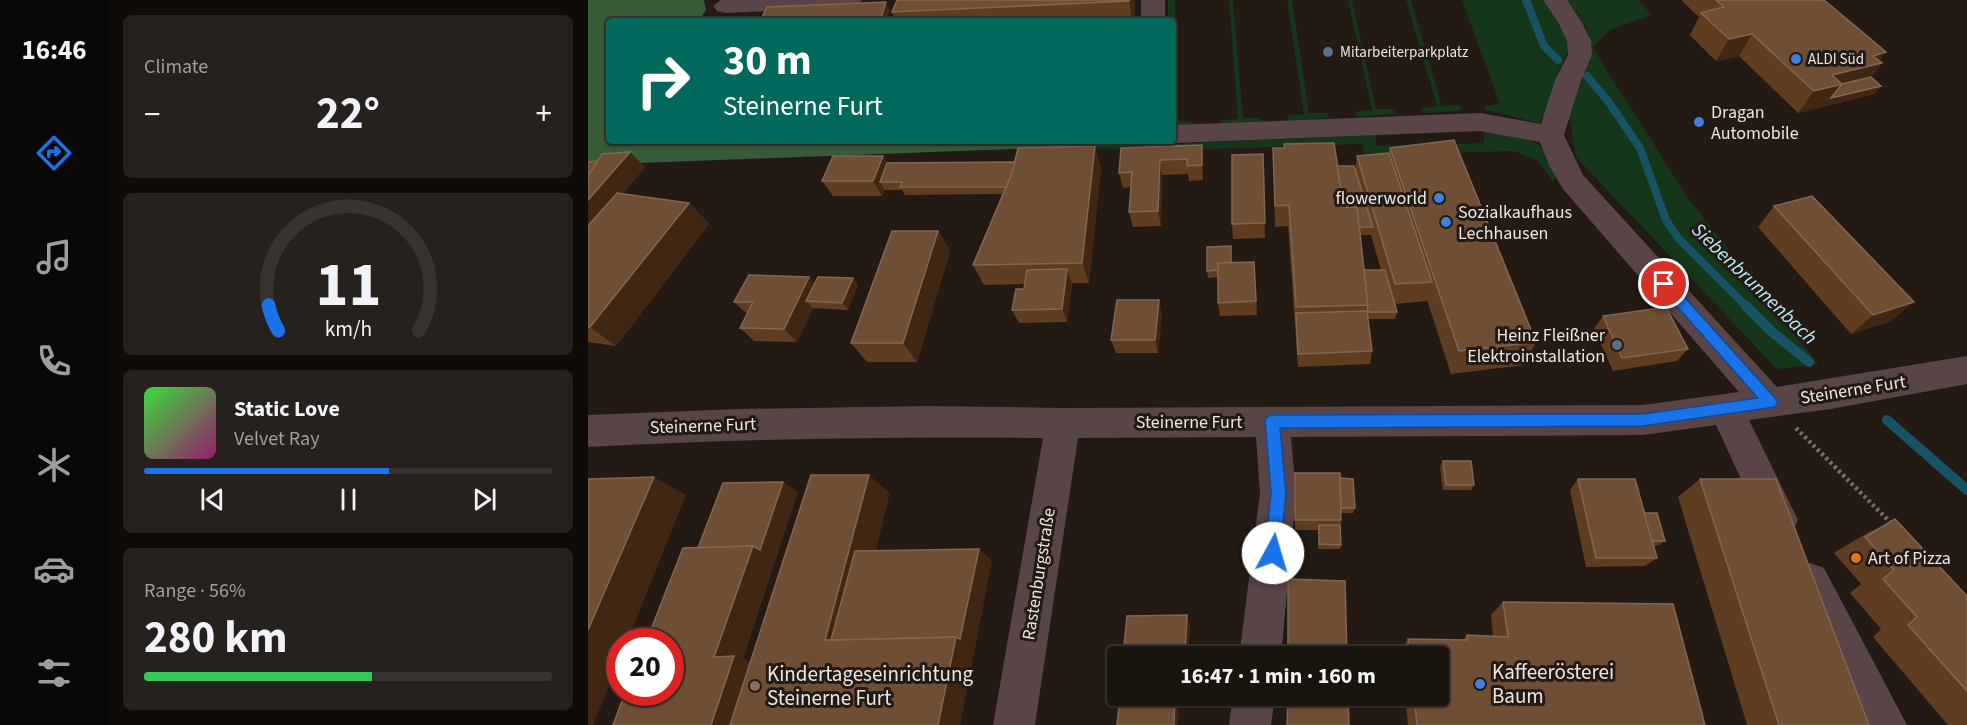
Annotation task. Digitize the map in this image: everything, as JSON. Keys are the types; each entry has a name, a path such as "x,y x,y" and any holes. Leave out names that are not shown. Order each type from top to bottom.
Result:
{"street":[{"path":"726,9 850,0"},
{"path":"1153,0 1153,18"},
{"path":"1555,0 1570,22 1579,41 1580,55 1568,80 1551,135 1564,167 1573,182 1770,403"},
{"path":"1176,134 1477,114 1551,135"},
{"name":"Steinerne Furt","path":"588,431 740,424 893,421 1063,423 1643,420 1831,394 1967,370"},
{"path":"1725,408 1841,644 1886,725"},
{"path":"1261,646 1278,493 1272,421"},
{"name":"Rastenburgstraße","path":"1014,725 1063,423"},
{"path":"1250,725 1253,706"}],"path":[{"path":"1770,403 1895,527"}],"green space":[{"path":"588,0 704,0 706,10 701,18 606,18 606,144 1068,144 1062,147 588,165"},
{"path":"1168,0 1175,0 1175,18 1168,18"},
{"path":"1229,0 1233,0 1243,118 1260,118 1262,122 1220,124 1222,120 1238,119"},
{"path":"1287,0 1292,0 1309,113 1326,113 1327,118 1290,121 1286,119 1289,115 1304,114"},
{"path":"1348,0 1352,0 1376,109 1394,109 1395,114 1359,117 1354,114 1357,111 1372,110"},
{"path":"1406,0 1411,0 1442,106 1458,105 1462,108 1460,111 1425,113 1420,111 1423,108 1437,106"},
{"path":"1462,0 1547,0 1569,36 1569,51 1558,71 1547,110 1539,123 1485,110 1485,106 1500,104"},
{"path":"1566,0 1638,0 1652,15 1612,29 1592,47 1688,198 1818,364 1777,369 1576,157 1570,122 1571,96 1574,84 1586,62 1590,44 1583,21"},
{"path":"1176,60 1177,120 1193,122 1197,125 1182,128 1176,126"},
{"path":"1485,131 1520,137 1536,143 1548,154 1557,177 1553,182 1539,161 1513,151 1365,155 1362,144 1145,151 1062,147 1070,144 1152,145 1375,135 1377,146 1483,143"}],"building":[{"path":"897,0 1129,0 1129,1 892,12"},
{"path":"1716,0 1824,0 1886,52 1873,56 1882,63 1832,75 1842,84 1814,91 1752,34 1729,39 1701,13 1724,7"},
{"path":"886,2 881,18 762,18 767,7"},
{"path":"1871,77 1881,86 1831,98 1842,84"},
{"path":"1454,140 1536,342 1459,351 1390,148"},
{"path":"1334,143 1344,207 1357,207 1368,305 1296,307 1289,205 1275,206 1273,148 1285,148 1284,144"},
{"path":"1202,145 1202,165 1187,166 1187,159 1160,160 1158,211 1129,212 1132,172 1119,173 1121,148"},
{"path":"1095,146 1082,263 973,265 1012,173 1018,148"},
{"path":"630,152 588,200 588,176 602,154"},
{"path":"1389,153 1432,282 1395,284 1357,156"},
{"path":"1263,154 1265,223 1232,224 1232,155"},
{"path":"833,156 883,156 873,181 822,181"},
{"path":"597,161 588,176 588,162"},
{"path":"1015,162 1006,187 900,187 902,182 880,182 887,163"},
{"path":"1337,166 1354,166 1373,227 1359,227 1357,207 1344,207"},
{"path":"617,193 689,203 588,327 588,226"},
{"path":"1812,196 1914,302 1873,315 1774,206"},
{"path":"892,231 938,231 903,343 851,343"},
{"path":"1231,246 1231,263 1218,263 1218,270 1207,271 1207,247"},
{"path":"1254,262 1256,301 1218,303 1218,263"},
{"path":"1067,269 1062,309 1012,310 1016,289 1024,289 1027,270"},
{"path":"1364,270 1385,270 1397,312 1367,312"},
{"path":"749,275 809,277 784,329 740,328 753,302 734,302"},
{"path":"818,277 853,278 842,303 806,301"},
{"path":"1117,300 1159,300 1155,340 1111,340"},
{"path":"1666,307 1688,349 1622,358 1603,316"},
{"path":"1367,311 1372,351 1298,354 1296,313"},
{"path":"1443,461 1471,461 1474,485 1446,485"},
{"path":"1295,473 1340,473 1341,520 1295,520"},
{"path":"811,475 869,475 825,640 956,637 938,725 730,725"},
{"path":"654,477 588,630 588,479"},
{"path":"1340,478 1353,479 1355,508 1341,508"},
{"path":"1578,479 1635,479 1657,558 1596,558"},
{"path":"1700,479 1776,479 1869,725 1779,725"},
{"path":"783,482 760,550 753,546 698,548 723,483"},
{"path":"1644,513 1657,513 1665,541 1652,541"},
{"path":"1895,519 1967,596 1967,691 1908,625 1917,617 1883,579 1894,570 1865,537"},
{"path":"1319,525 1340,525 1341,545 1319,544"},
{"path":"753,546 714,657 734,656 711,725 613,725 620,706 684,706 684,628 652,628 683,548"},
{"path":"979,549 960,639 956,637 831,640 855,551"},
{"path":"1288,579 1345,581 1347,646 1288,646"},
{"path":"1503,602 1673,604 1705,725 1417,725 1415,706 1449,706 1449,646 1409,646 1408,639 1467,640 1467,635 1508,637"},
{"path":"1187,615 1185,646 1124,646 1127,616"},
{"path":"1119,706 1175,706 1174,725 1117,725"},
{"path":"1288,706 1348,706 1349,725 1287,725"}],"waterway":[{"name":"Siebenbrunnenbach","path":"1526,0 1544,46 1558,60"},
{"name":"Siebenbrunnenbach","path":"1587,76 1608,101 1640,148 1666,220 1679,239 1771,331 1809,362"},
{"name":"Siebenbrunnenbach","path":"1887,420 1967,490"}],"place":[{"name":"Mitarbeiterparkplatz","path":"1328,52"},
{"name":"ALDI Süd","path":"1796,59"},
{"name":"Dragan Automobile","path":"1699,122"},
{"name":"flowerworld","path":"1439,198"},
{"name":"Sozialkaufhaus Lechhausen","path":"1446,222"},
{"name":"Heinz Fleißner Elektroinstallation","path":"1617,345"},
{"name":"Art of Pizza","path":"1856,558"},
{"name":"Kaffeerösterei Baum","path":"1480,684"},
{"name":"Kindertageseinrichtung Steinerne Furt","path":"755,686"}],"route":[{"path":"1273,553 1278,493 1272,421 1643,420 1770,403 1664,284"}]}
